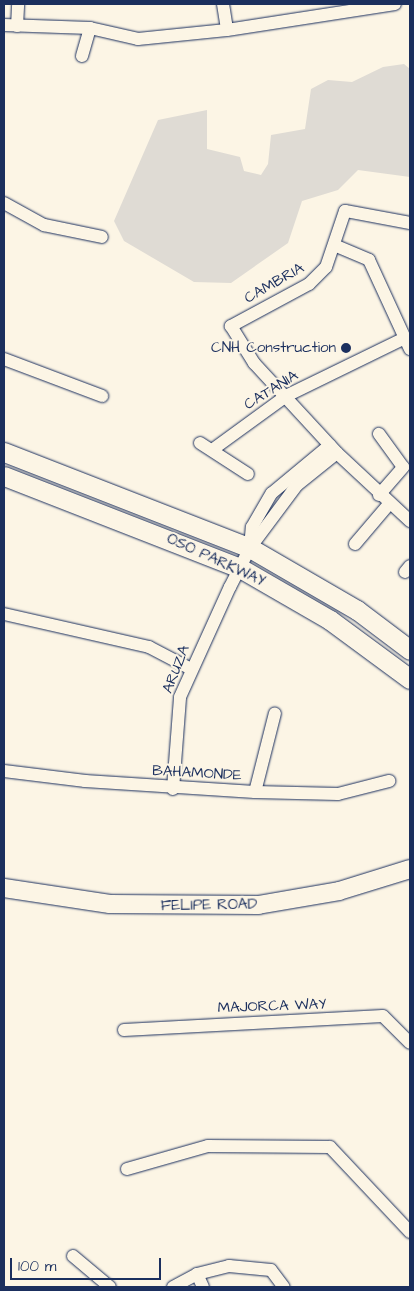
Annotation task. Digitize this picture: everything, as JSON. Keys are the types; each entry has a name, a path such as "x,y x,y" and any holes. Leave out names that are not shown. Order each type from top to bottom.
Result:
{"main road":[{"name":"OSO PARKWAY","path":"4,452 250,548 357,610 410,650"},
{"name":"OSO PARKWAY","path":"4,476 240,568 330,620 410,679"},
{"name":"FELIPE ROAD","path":"4,888 110,904 258,904 339,891 410,868"}],"street":[{"path":"17,26 18,4"},
{"path":"223,4 227,30"},
{"path":"4,25 90,28 138,38 227,30 395,4"},
{"path":"82,56 90,28"},
{"path":"4,203 44,225 102,237"},
{"name":"CAMBRIA","path":"286,396 254,362 231,326 309,284 326,267 345,211 410,223"},
{"path":"334,245 369,260 408,343"},
{"name":"CATANIA","path":"212,450 286,396 408,343"},
{"path":"4,359 102,396"},
{"path":"286,396 333,449 379,496 410,521"},
{"path":"379,434 407,470 379,496"},
{"path":"200,443 248,474"},
{"name":"ARUZA","path":"173,789 180,697 191,669 250,548 286,488 333,449"},
{"path":"356,544 390,504"},
{"path":"4,614 148,647 191,669"},
{"path":"255,792 275,713"},
{"name":"BAHAMONDE","path":"4,771 173,789 255,792 338,794 388,781"},
{"name":"MAJORCA WAY","path":"124,1030 383,1016 410,1043"},
{"path":"127,1168 152,1158 208,1146 330,1148 410,1232"},
{"path":"73,1256 110,1287"},
{"path":"173,1287 197,1274 229,1266 257,1266 272,1270 284,1287"},
{"path":"197,1274 203,1287"}],"shaded area":[{"path":"404,64 410,69 410,177 358,170 338,190 302,201 288,243 231,283 194,282 124,241 114,221 158,120 207,110 207,149 240,157 244,171 261,175 268,164 271,135 305,129 311,89 328,80 352,82 383,67"}],"place":[{"name":"CNH Construction","path":"346,348"}]}
